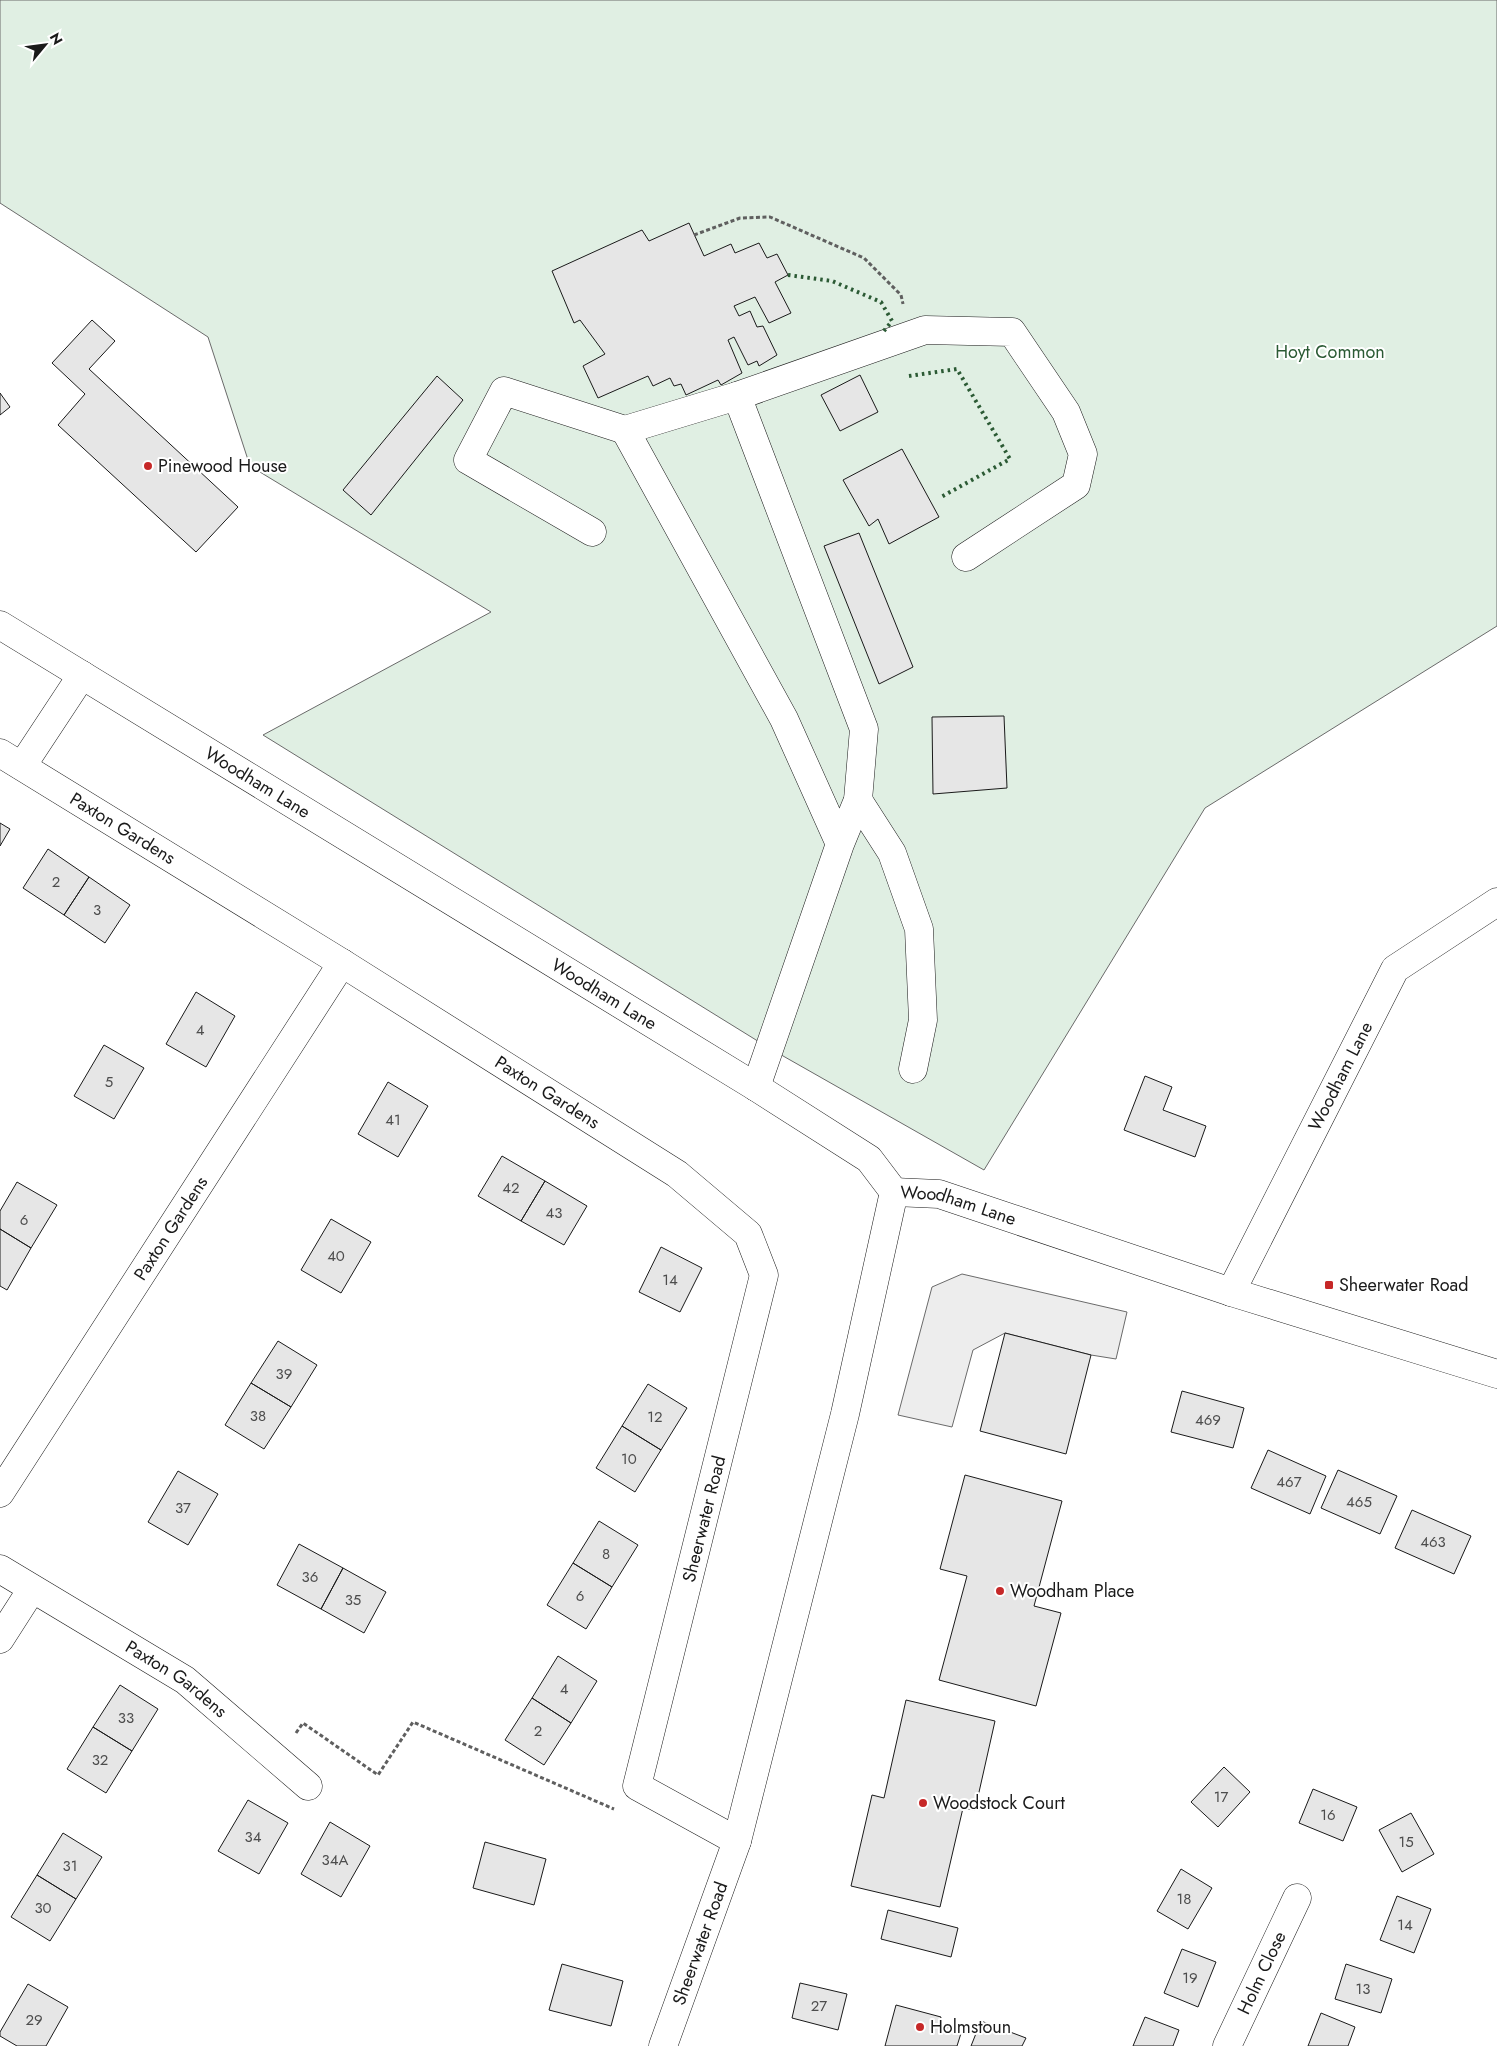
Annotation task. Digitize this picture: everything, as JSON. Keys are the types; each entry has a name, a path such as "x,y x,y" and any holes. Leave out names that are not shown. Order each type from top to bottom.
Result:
{"street":[{"path":"592,532 468,460 504,391 625,430 737,396 925,330 1012,332 1066,412 1083,454 1076,485 966,557"},
{"path":"737,396 864,729 858,800 840,844 756,1087"},
{"path":"625,430 784,719 840,844"},
{"name":"Woodham Lane","path":"0,625 756,1087 869,1159 894,1192 938,1194 1231,1292 1497,1374"},
{"name":"Paxton Gardens","path":"82,676 11,759 342,963 677,1174"},
{"path":"858,800 892,853 920,929 923,1020 913,1069"},
{"name":"Woodham Lane","path":"1231,1292 1395,969 1497,902"},
{"name":"Paxton Gardens","path":"0,1493 342,963"},
{"name":"Sheerwater Road","path":"638,1786 764,1275 748,1234 677,1174"},
{"name":"Sheerwater Road","path":"666,2045 737,1841 846,1414 894,1192"},
{"name":"Paxton Gardens","path":"0,1568 185,1680 308,1786"},
{"path":"0,1639 32,1589"},
{"path":"638,1786 737,1841"},
{"name":"Holm Close","path":"1227,2046 1297,1898"}],"path":[{"path":"694,235 740,218 770,217 864,258 901,295 907,315 890,342"},
{"path":"278,1761 303,1723 378,1776 413,1722 629,1816 638,1786"}],"green space":[{"name":"Hoyt Common","path":"0,0 1497,0 1497,626 1205,808 984,1170 769,1048 263,735 491,612 250,466 208,337 0,203"}],"shaded area":[{"path":"962,1274 1127,1312 1116,1359 1091,1355 1005,1333 973,1350 952,1427 898,1415 932,1287"}],"building":[{"path":"689,223 704,256 731,244 735,253 759,243 767,258 777,254 788,275 775,282 791,313 769,323 755,297 734,306 739,316 750,311 757,327 763,326 777,355 759,366 757,361 748,365 734,337 728,340 742,373 721,385 718,380 686,395 681,384 674,386 670,378 653,386 648,376 598,398 583,366 605,354 580,320 574,323 552,271 642,230 649,241"},
{"name":"Pinewood House","path":"92,320 115,341 89,369 238,507 196,552 58,425 85,394 52,363"},
{"path":"860,375 878,412 840,431 821,395"},
{"path":"437,376 463,400 371,515 343,490"},
{"path":"0,393 10,407 0,415"},
{"path":"902,449 939,517 889,544 878,519 869,526 843,480"},
{"path":"859,533 913,667 879,684 824,546"},
{"path":"1004,716 1007,788 933,794 932,717"},
{"path":"0,823 10,829 0,846"},
{"path":"48,849 89,877 64,915 23,888"},
{"path":"89,877 130,905 105,943 64,915"},
{"path":"196,992 235,1016 206,1067 166,1044"},
{"path":"104,1045 144,1068 114,1119 74,1096"},
{"path":"1145,1076 1172,1087 1163,1110 1206,1126 1195,1157 1124,1130"},
{"path":"388,1082 428,1106 398,1157 358,1134"},
{"path":"502,1156 545,1181 521,1221 478,1196"},
{"path":"545,1181 587,1206 564,1245 521,1221"},
{"path":"17,1182 57,1205 31,1248 0,1229 0,1211"},
{"path":"331,1219 371,1242 341,1293 301,1270"},
{"path":"0,1229 31,1248 7,1290 0,1286"},
{"path":"661,1247 702,1268 680,1312 639,1292"},
{"path":"1005,1333 1091,1355 1066,1454 980,1431"},
{"path":"278,1341 317,1365 291,1407 251,1383"},
{"path":"251,1383 291,1407 264,1449 225,1425"},
{"path":"648,1384 687,1408 661,1450 622,1426"},
{"path":"1182,1391 1244,1408 1233,1448 1171,1432"},
{"path":"622,1426 661,1450 635,1492 596,1468"},
{"path":"1268,1450 1326,1476 1310,1514 1251,1488"},
{"path":"1338,1470 1397,1496 1380,1534 1321,1508"},
{"path":"178,1471 218,1494 188,1545 148,1522"},
{"name":"Woodham Place","path":"965,1475 1062,1501 1034,1606 1061,1613 1036,1706 939,1680 967,1576 940,1569"},
{"path":"1412,1510 1471,1536 1454,1574 1395,1548"},
{"path":"599,1521 638,1545 612,1587 573,1563"},
{"path":"299,1544 343,1568 321,1609 277,1585"},
{"path":"573,1563 612,1587 586,1629 547,1605"},
{"path":"343,1568 386,1592 364,1633 321,1609"},
{"path":"558,1656 597,1681 571,1723 532,1698"},
{"path":"120,1685 158,1709 132,1751 93,1727"},
{"path":"532,1698 571,1723 544,1765 505,1740"},
{"name":"Woodstock Court","path":"906,1700 995,1721 975,1810 963,1808 940,1907 851,1886 872,1795 884,1798"},
{"path":"93,1727 132,1751 106,1793 67,1769"},
{"path":"1224,1767 1250,1792 1218,1827 1191,1802"},
{"path":"1313,1789 1357,1807 1343,1841 1299,1823"},
{"path":"248,1800 288,1823 259,1874 218,1851"},
{"path":"1411,1813 1434,1854 1402,1872 1379,1830"},
{"path":"330,1822 370,1846 341,1897 301,1874"},
{"path":"63,1833 102,1857 76,1899 37,1875"},
{"path":"485,1842 546,1859 534,1905 473,1888"},
{"path":"1181,1869 1212,1888 1188,1929 1157,1911"},
{"path":"37,1875 76,1899 50,1941 11,1917"},
{"path":"1397,1896 1431,1909 1414,1953 1380,1940"},
{"path":"888,1910 958,1928 951,1957 881,1939"},
{"path":"1182,1949 1216,1962 1198,2007 1164,1993"},
{"path":"562,1964 623,1981 611,2026 549,2010"},
{"path":"1346,1964 1392,1979 1381,2013 1335,1999"},
{"path":"800,1983 847,1994 838,2030 792,2018"},
{"path":"28,1984 68,2007 46,2046 17,2046 0,2036 0,2032"},
{"name":"Holmstoun","path":"896,2005 941,2017 939,2025 962,2030 957,2046 885,2046"},
{"path":"1321,2013 1355,2027 1348,2046 1308,2046"},
{"path":"1145,2017 1179,2030 1173,2046 1133,2046"},
{"path":"981,2021 1026,2038 1022,2046 971,2046"}],"hedge":[{"path":"788,275 832,281 881,302 892,321 883,332"},
{"path":"909,376 957,369 1010,459 941,497"}],"place":[{"name":"Pinewood House","path":"148,466"},
{"name":"Sheerwater Road","path":"1329,1285"},
{"name":"Woodham Place","path":"1000,1591"},
{"name":"Woodstock Court","path":"923,1803"},
{"name":"Holmstoun","path":"920,2027"}]}
